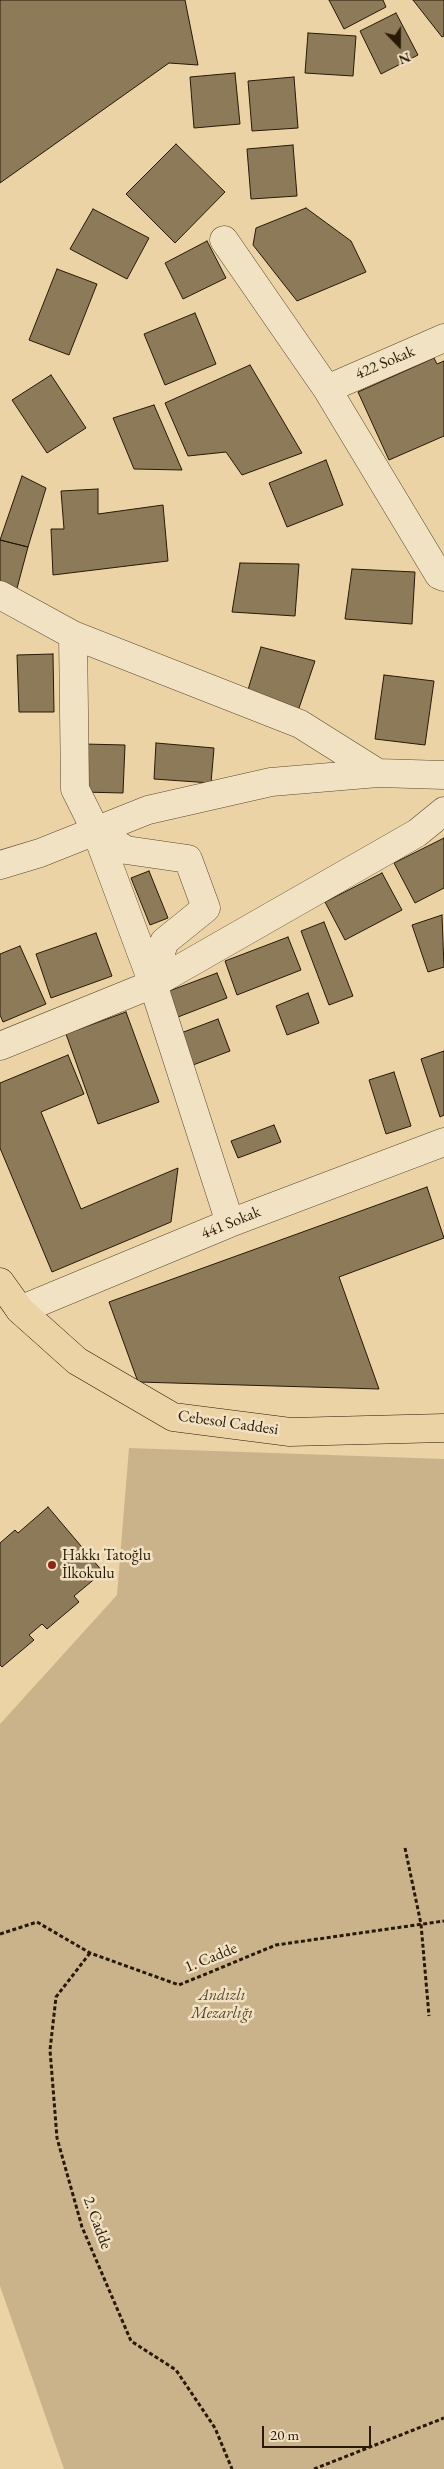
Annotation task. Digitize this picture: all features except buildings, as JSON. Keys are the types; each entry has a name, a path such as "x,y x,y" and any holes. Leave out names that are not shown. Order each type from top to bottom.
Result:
{"main road":[{"name":"Cebesol Caddesi","path":"0,1282 20,1310 77,1361 172,1417 290,1432 444,1428"}],"street":[{"path":"224,240 327,389 439,575 444,577"},
{"name":"422 Sokak","path":"327,389 444,338"},
{"path":"0,596 73,635 300,724 378,773"},
{"path":"73,635 75,789 96,831 153,984 230,1223"},
{"path":"0,865 40,853 148,810 271,782 378,773 444,775"},
{"path":"0,1046 153,984 417,833 444,811"},
{"path":"96,831 126,850 188,859 191,867 206,908 164,942 153,984"},
{"name":"441 Sokak","path":"20,1310 230,1223 444,1142"}],"path":[{"path":"405,1848 421,1924 429,2016"},
{"name":"1. Cadde","path":"0,1934 36,1922 90,1953 179,1985 276,1945 444,1921"},
{"name":"2. Cadde","path":"90,1953 56,1997 50,2050 57,2138 82,2227 132,2341 176,2370 215,2428 232,2469"},
{"path":"314,2469 444,2418"}],"green space":[{"name":"Andızlı Mezarlığı","path":"129,1448 444,1459 444,2469 64,2469 0,2286 0,1724 117,1595"}],"place":[{"name":"Hakkı Tatoğlu İlkokulu","path":"52,1565"}]}
